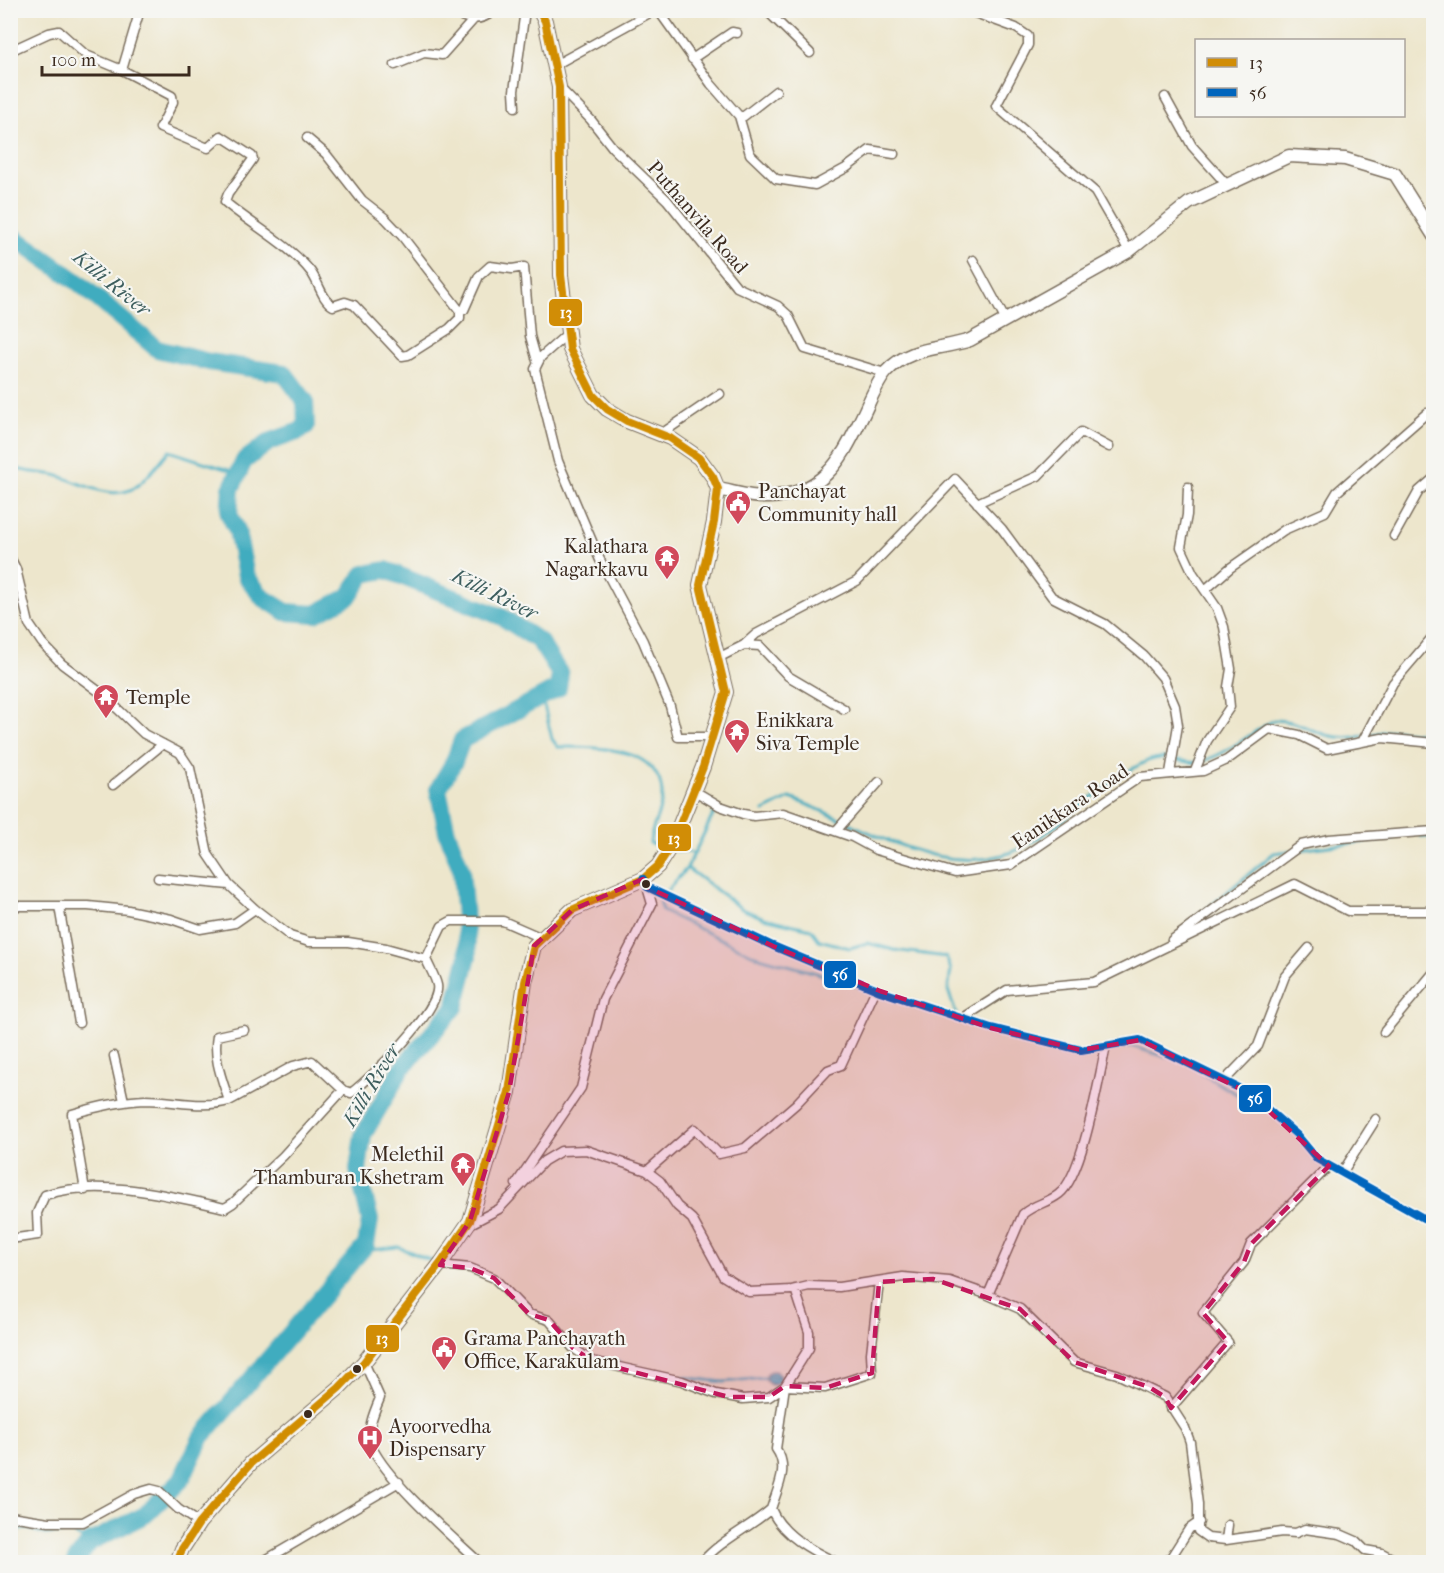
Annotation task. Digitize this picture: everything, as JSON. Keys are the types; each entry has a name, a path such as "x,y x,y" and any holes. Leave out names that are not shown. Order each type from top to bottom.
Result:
{"main road":[{"path":"177,1563 182,1549 199,1523 252,1462 339,1388 364,1362 441,1263 470,1221 509,1092 525,982 534,946 572,910 645,883 658,866 669,849 693,790 713,737 726,692 700,585 711,540 718,489 713,477 699,458 661,434 627,422 607,409 593,395 570,349 561,275 560,87 545,21 539,10"}],"street":[{"path":"122,70 140,10"},
{"path":"448,10 474,19 485,18 494,10"},
{"path":"514,107 514,91 525,10"},
{"path":"555,65 657,10 692,59 740,116 750,154 776,179 815,185 870,150 894,154"},
{"path":"766,10 810,53"},
{"path":"967,10 1029,36 1028,45 996,106 1095,192 1129,251"},
{"path":"395,65 424,53 442,55 474,19"},
{"path":"10,51 49,33 59,31 86,55 122,70 172,96 173,102 160,128 208,148 221,136 252,156 253,159 228,194 225,202 300,258 318,281 327,303 333,306 345,302 354,305 402,356 449,330 460,318 460,311 402,236 385,218 362,200 326,154 308,138"},
{"path":"692,59 728,33 737,33"},
{"name":"Puthanvila Road","path":"560,87 613,148 667,200 737,287 778,306 788,315 805,349 885,373"},
{"path":"740,116 758,107 776,92"},
{"path":"1165,97 1192,146 1227,185"},
{"path":"718,489 768,497 803,488 822,480 845,452 885,373 923,348 956,345 1005,319 1129,251 1189,203 1289,156 1345,159 1395,174 1434,236"},
{"path":"974,260 1005,319"},
{"path":"460,311 464,310 479,276 490,266 512,269 524,267 528,292 526,310 537,361 535,369 558,461 600,560 643,641 670,706 678,737 713,737"},
{"path":"537,361 567,334"},
{"path":"661,434 720,394"},
{"path":"1205,590 1230,568 1284,530 1325,512 1337,492 1427,413 1434,423"},
{"path":"977,503 1038,476 1081,432 1109,447"},
{"path":"1394,536 1419,491 1434,478"},
{"path":"718,658 744,645 756,634 857,581 955,479 1002,529 1052,597 1106,624 1144,656 1163,678 1175,706 1178,725 1171,768"},
{"path":"1188,487 1187,515 1181,547 1217,608 1224,627 1231,669 1228,687 1230,707 1207,741 1194,771"},
{"path":"10,491 10,499"},
{"path":"10,557 16,569 30,624 42,643 62,664 101,693 144,734 180,753 190,768 208,854 230,885 255,909 291,936 309,942 348,942 426,959"},
{"path":"1362,742 1393,683 1434,635"},
{"path":"744,645 760,646 788,676 844,709"},
{"name":"Eanikkara Road","path":"693,790 720,806 754,816 783,813 836,831 876,850 955,873 1011,865 1140,777 1171,768 1203,771 1227,760 1269,729 1299,735 1327,749 1382,738 1434,742"},
{"path":"113,785 163,744"},
{"path":"836,831 879,782"},
{"path":"1155,954 1301,845 1329,839 1434,831"},
{"path":"158,878 230,885"},
{"path":"645,883 657,892 773,946 876,989 952,1015 1081,1050 1140,1040 1249,1093 1297,1135 1317,1159 1434,1224"},
{"path":"499,1209 581,1088 603,999 652,904 645,883"},
{"path":"962,1018 1007,990 1094,982 1295,884 1348,911 1434,911"},
{"path":"10,906 128,910 171,919 200,929 235,923 255,909"},
{"path":"59,906 79,1023"},
{"path":"86,1190 72,1114 124,1101 179,1101 206,1105 229,1101 293,1066 312,1060 343,1090 351,1093 369,1080 397,1050 434,1001 438,986 426,959 442,926 459,919 503,921 542,938"},
{"path":"1224,1081 1258,1046 1285,976 1309,948"},
{"path":"1384,1032 1434,972"},
{"path":"647,1171 695,1129 719,1154 745,1148 796,1104 828,1070 841,1065 876,989"},
{"path":"229,1101 217,1064 215,1047 217,1036 244,1030"},
{"path":"988,1295 1023,1214 1033,1205 1060,1194 1071,1175 1091,1116 1106,1046"},
{"path":"114,1056 124,1101"},
{"path":"10,1239 38,1235 37,1213 45,1195 62,1190 179,1196 225,1208 283,1156 343,1090"},
{"path":"1342,1173 1376,1119"},
{"path":"470,1221 474,1222 499,1209 534,1170 561,1151 586,1150 647,1171 660,1181 677,1206 692,1218 714,1263 723,1276 737,1287 749,1292 809,1286 838,1287 903,1277 949,1281 988,1295 1020,1309 1074,1362 1117,1374 1149,1387 1166,1397 1185,1428 1190,1442 1199,1522 1198,1531 1209,1538 1226,1540 1282,1532 1296,1533 1305,1529 1340,1534 1356,1541 1365,1550 1382,1553 1399,1563"},
{"path":"1171,1408 1228,1342 1203,1313 1244,1262 1251,1244 1329,1166"},
{"path":"441,1263 470,1268 494,1278 529,1314 549,1320 573,1348 592,1361 682,1382 716,1394 743,1400 769,1397 785,1386 809,1348 808,1332 795,1289"},
{"path":"785,1386 825,1388 873,1373 871,1353 879,1282"},
{"path":"364,1362 380,1398 372,1419 371,1446 399,1482 479,1563"},
{"path":"702,1563 728,1539 756,1522 771,1509 784,1468 782,1458 776,1449 785,1386"},
{"path":"262,1563 399,1482"},
{"path":"10,1516 83,1522 134,1494 151,1490 159,1491 177,1509 199,1523"},
{"path":"771,1509 776,1520 805,1546 836,1563"},
{"path":"1168,1563 1190,1528 1199,1522"},
{"path":"1226,1540 1228,1525"},
{"path":"1376,1563 1382,1553"}],"highlighted area":[{"path":"643,879 647,887 773,946 880,991 991,1028 1081,1050 1140,1040 1249,1093 1329,1166 1251,1244 1244,1262 1203,1313 1228,1342 1171,1408 1165,1397 1149,1387 1074,1362 1020,1309 933,1279 879,1282 872,1373 825,1388 785,1386 769,1397 729,1397 592,1361 573,1348 549,1320 529,1314 494,1278 470,1268 440,1265 470,1221 509,1092 534,946 572,910"}],"water":[{"path":"770,1371 776,1371 780,1378 776,1385 770,1385 766,1381 766,1375"}],"waterway":[{"name":"Killi River","path":"10,234 79,283 157,349 209,362 284,373 305,401 306,426 300,431 269,442 244,461 231,489 229,514 237,530 246,576 262,597 286,612 315,614 348,597 364,574 386,570 502,617 539,641 560,674 558,688 462,740 454,762 438,789 447,832 461,869 468,956 455,1007 402,1068 363,1135 358,1170 370,1220 366,1245 201,1438 181,1480 145,1515 90,1542 75,1562"},
{"path":"10,465 20,470 55,475 94,489 115,493 125,492 139,485 169,451 238,473"},
{"path":"10,476 16,469"},
{"path":"542,697 552,739 558,747 589,747 622,752 637,757 649,766 658,777 662,793 661,806 650,843 666,848"},
{"path":"764,811 790,798 910,849 942,857 973,860 1003,855 1034,841 1116,779 1145,762 1162,758 1189,762 1203,761 1230,748 1274,720 1286,721 1335,737 1362,736"},
{"path":"1368,735 1393,730 1434,735"},
{"path":"717,807 687,868 742,909 764,918 811,929 819,940 850,948 867,943 894,950 946,957 951,970 948,990 956,1014"},
{"path":"1421,836 1434,838"},
{"path":"1298,850 1393,838"},
{"path":"673,850 694,853"},
{"path":"1201,914 1274,853 1289,851"},
{"path":"687,868 660,899 662,911 756,956 841,980 919,1008"},
{"path":"1038,1044 1067,1053 1075,1052"},
{"path":"1118,1048 1131,1046 1166,1057"},
{"path":"1202,1074 1261,1108"},
{"path":"362,1251 398,1247 435,1262"},
{"path":"603,1359 620,1363"},
{"path":"682,1377 723,1382 764,1378"},
{"path":"10,1529 29,1529 45,1534 69,1532 90,1542"}],"transit line":[{"name":"13","path":"177,1562 182,1549 199,1523 252,1462 339,1388 364,1362 441,1263 470,1221 509,1092 525,982 534,946 572,910 643,879 658,866 672,844 703,767 726,692 700,585 714,522 718,489 713,477 699,458 670,438 627,421 607,409 593,395 570,349 561,275 559,87 545,21 539,10"},
{"name":"56","path":"643,879 647,887 773,946 880,991 991,1028 1081,1050 1140,1040 1249,1093 1297,1135 1317,1159 1434,1224"}],"place":[{"name":"Panchayat Community hall","path":"738,526"},
{"name":"Kalathara Nagarkkavu","path":"667,581"},
{"name":"Temple","path":"106,720"},
{"name":"Enikkara Siva Temple","path":"737,755"},
{"name":"Melethil Thamburan Kshetram","path":"463,1188"},
{"name":"Grama Panchayath Office, Karakulam","path":"444,1372"},
{"name":"Ayoorvedha Dispensary","path":"370,1461"}]}
